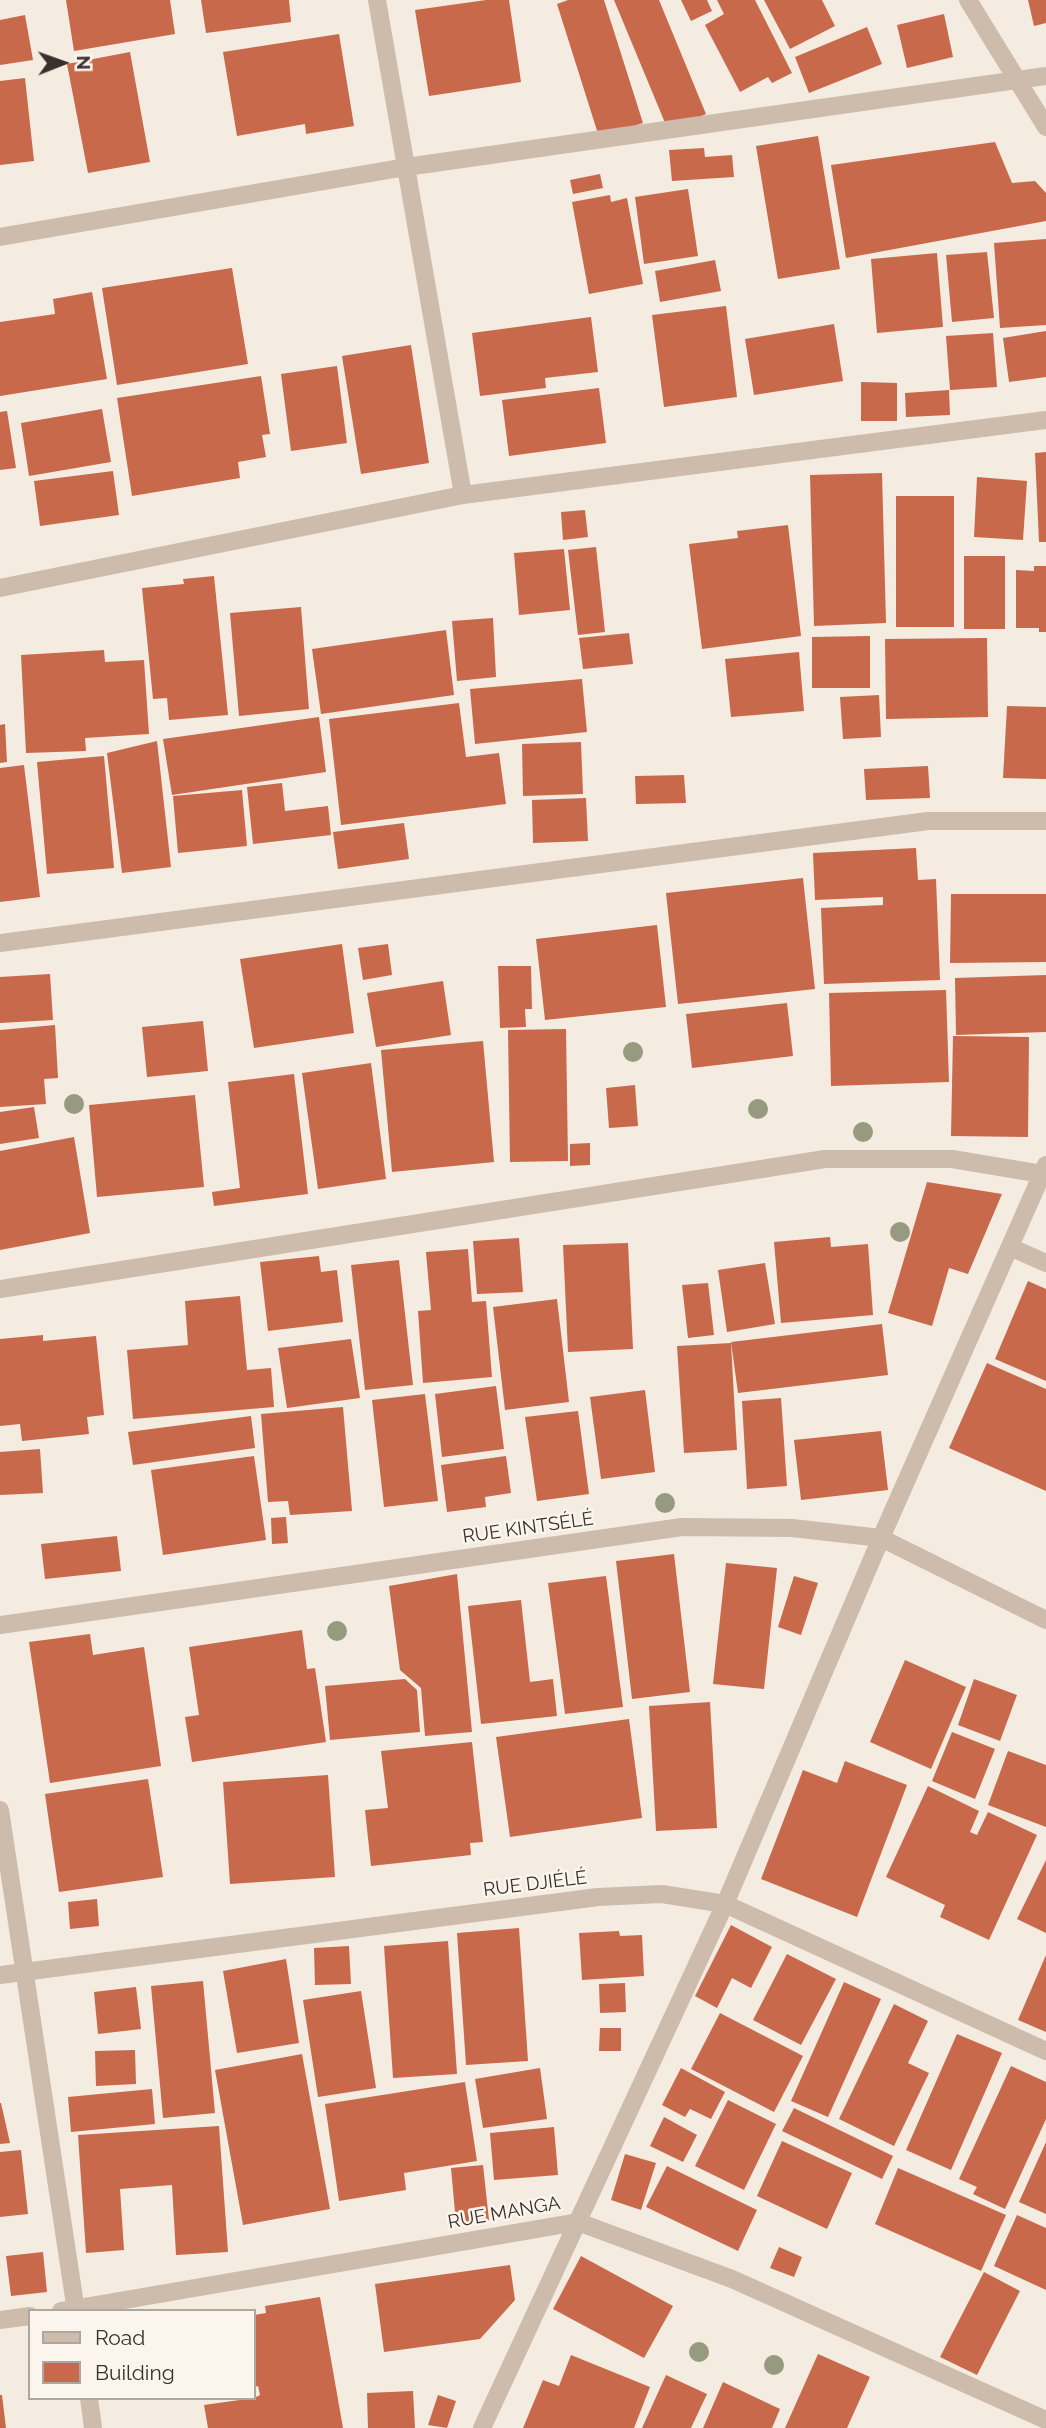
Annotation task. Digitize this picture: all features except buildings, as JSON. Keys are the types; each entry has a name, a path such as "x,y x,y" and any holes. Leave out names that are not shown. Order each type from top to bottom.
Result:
{"street":[{"path":"377,0 463,495"},
{"path":"968,0 1046,127"},
{"path":"0,237 406,167 1020,82 1046,76"},
{"path":"0,588 463,495 1046,420"},
{"path":"0,943 928,821 1046,821"},
{"path":"0,1289 825,1159 952,1159 1044,1169 881,1538 725,1905 482,2428"},
{"path":"1010,1247 1046,1263"},
{"name":"RUE KINTSÉLÉ","path":"0,1625 682,1527 792,1528 881,1538 1046,1620"},
{"path":"0,1810 71,2309"},
{"name":"RUE DJIÉLÉ","path":"0,1975 598,1896 662,1894 725,1905 1046,2052"},
{"name":"RUE MANGA","path":"77,2309 578,2222 732,2279 1046,2420"},
{"path":"0,2320 28,2316"},
{"path":"89,2400 93,2428"}]}
